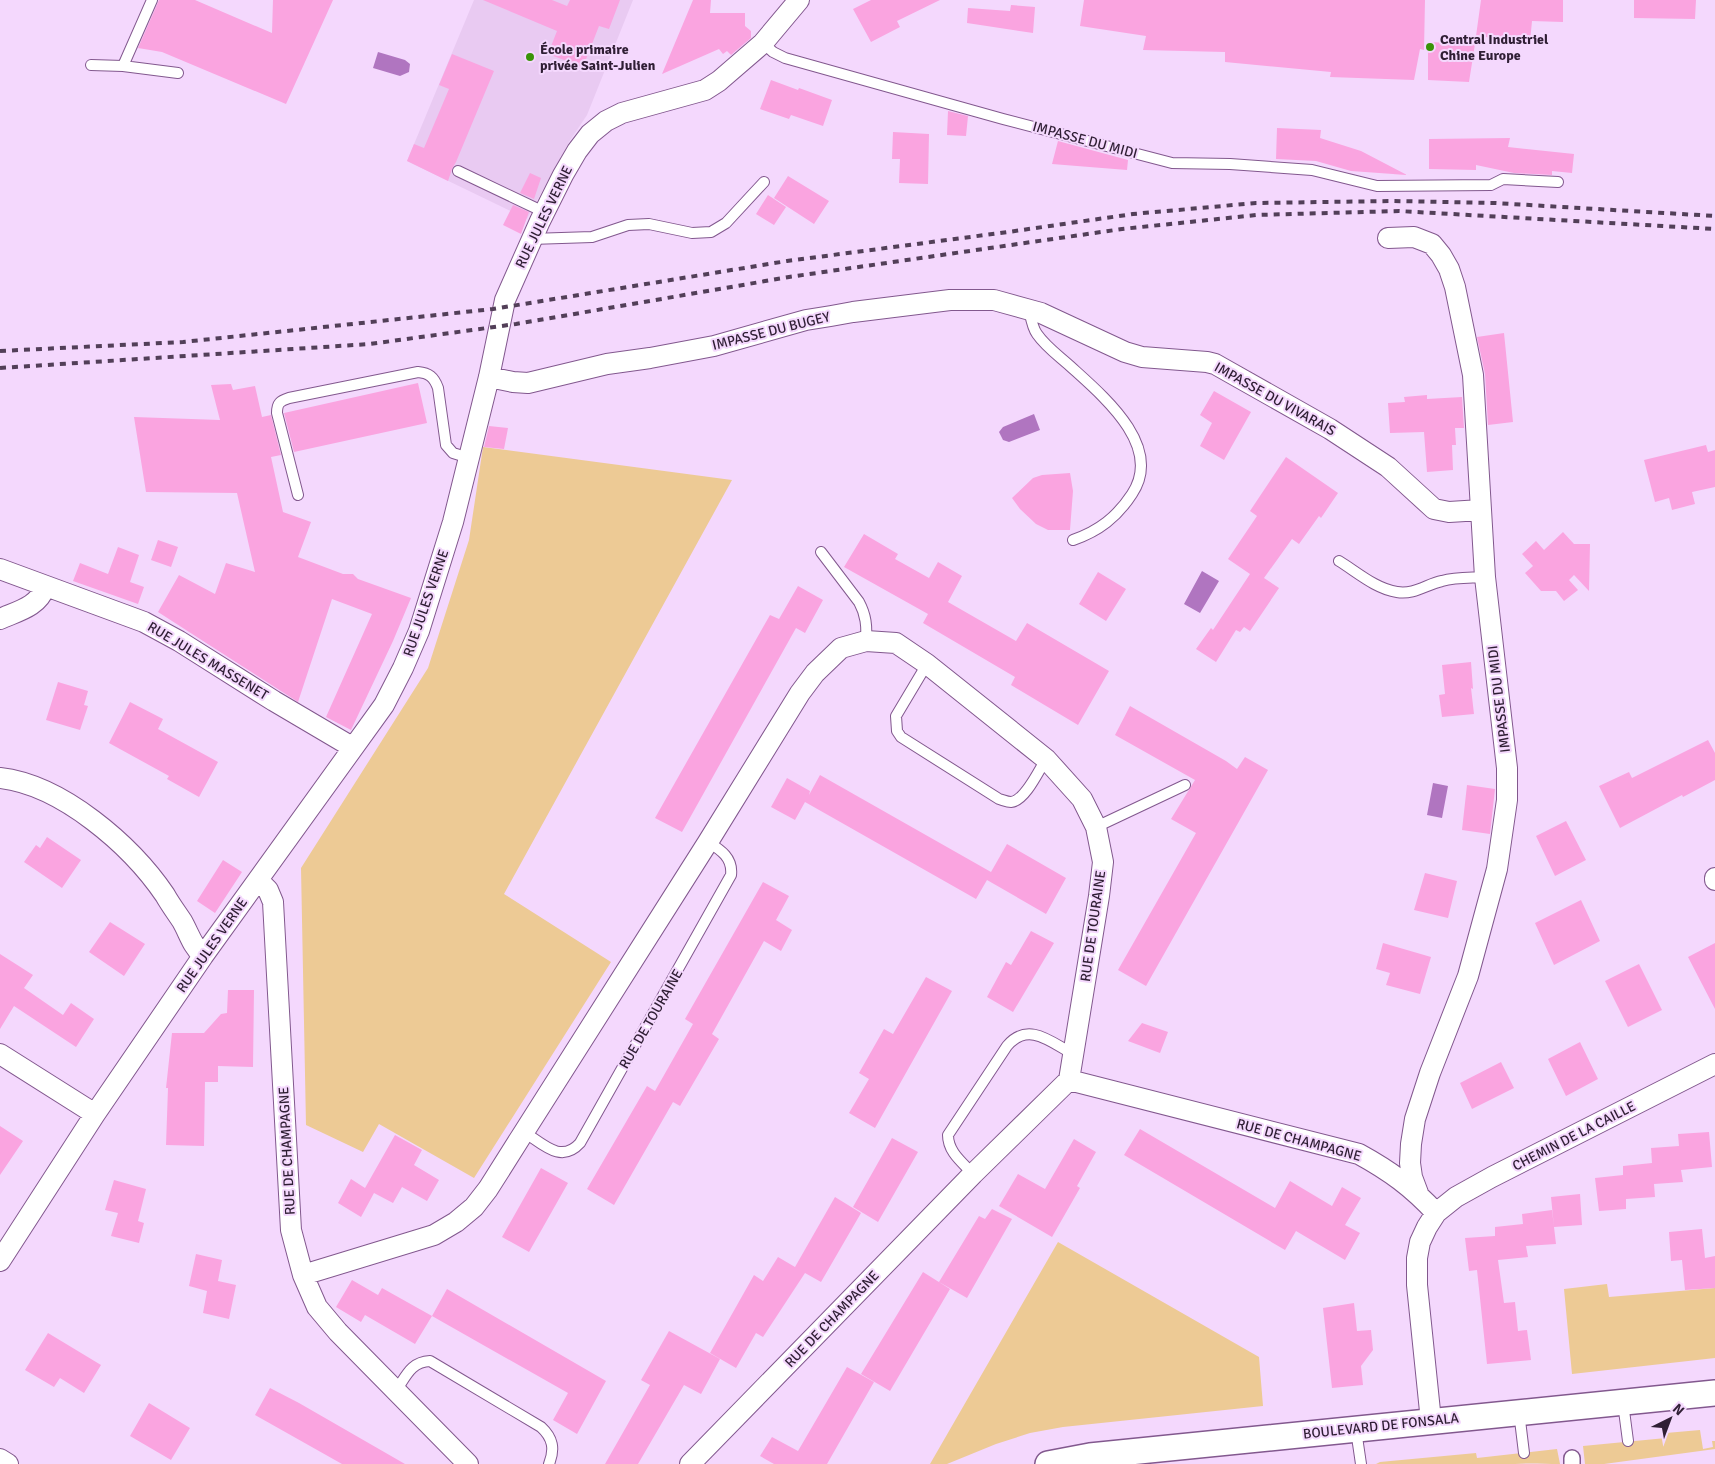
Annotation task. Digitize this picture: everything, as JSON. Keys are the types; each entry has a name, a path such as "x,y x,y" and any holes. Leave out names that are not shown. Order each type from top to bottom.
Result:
{"street":[{"name":"RUE JULES VERNE","path":"0,1261 95,1114 203,956 384,704 392,690 419,631 453,522 489,377 505,300 544,212 577,151 590,134 606,121 622,113 705,90 719,81 763,43 799,0"},
{"name":"IMPASSE DU MIDI","path":"1388,238 1414,237 1432,244 1449,269 1455,287 1473,375 1485,577 1507,768 1507,800 1496,869 1468,976 1430,1073 1416,1119 1411,1144 1410,1163 1412,1177 1418,1193"},
{"name":"IMPASSE DU BUGEY","path":"489,377 513,382 534,382 607,364 714,346 806,320 950,300 994,300 1053,317"},
{"name":"IMPASSE DU VIVARAIS","path":"1053,317 1077,330 1142,358 1215,364 1330,429 1388,467 1434,509 1449,512 1481,510"},
{"name":"RUE JULES MASSENET","path":"0,570 144,622 179,641 274,701 352,747"},
{"path":"0,619 32,605 42,596 45,587"},
{"name":"RUE DE TOURAINE","path":"303,1275 434,1235 456,1222 474,1207 524,1132 708,842 800,693 815,673 841,648 866,641 896,643 927,664 1046,759 1082,799 1096,827 1103,862 1069,1080"},
{"path":"0,778 17,780 48,792 93,820 132,854 161,889 181,920 195,949 203,956"},
{"name":"RUE DE CHAMPAGNE","path":"258,880 268,890 273,902 291,1230 303,1275 317,1307 338,1332 468,1464"},
{"path":"0,1054 95,1114"},
{"name":"CHEMIN DE LA CAILLE","path":"1436,1213 1456,1198 1492,1177 1715,1064"},
{"name":"RUE DE CHAMPAGNE","path":"690,1464 973,1174 1069,1080 1359,1154 1391,1172 1418,1193 1436,1213"},
{"path":"1431,1421 1417,1284 1417,1258 1420,1242 1436,1213"},
{"name":"BOULEVARD DE FONSALA","path":"1048,1464 1431,1421 1715,1393"},
{"path":"0,1459 8,1464"}],"lane":[{"path":"123,66 152,0"},
{"name":"IMPASSE DU MIDI","path":"763,43 773,52 785,58 1002,119 1172,163 1230,164 1312,170 1377,186 1491,185 1503,179 1558,182"},
{"path":"91,65 123,66 178,73"},
{"path":"458,171 544,212"},
{"path":"532,239 592,237 628,224 649,224 692,233 712,232 726,223 764,182"},
{"path":"1029,309 1032,325 1044,344 1087,381 1114,408 1131,431 1140,453 1142,476 1125,506 1101,527 1073,540"},
{"path":"298,495 277,414 277,407 280,402 289,398 425,372 436,380 448,449 453,453 469,458"},
{"path":"821,552 864,610 866,641"},
{"path":"1339,561 1377,585 1396,592 1406,593 1418,590 1444,580 1485,577"},
{"path":"927,664 896,716 896,731 901,737 1007,802 1013,802 1020,797 1046,759"},
{"path":"1096,827 1185,785"},
{"name":"RUE DE TOURAINE","path":"524,1132 557,1153 566,1153 580,1143 729,880 732,868 728,858 708,842"},
{"path":"973,1174 951,1150 948,1143 948,1135 1012,1039 1022,1034 1032,1033 1073,1054"},
{"path":"395,1392 413,1366 422,1361 430,1361 542,1427 549,1434 552,1443 553,1454 549,1464"},
{"path":"1623,1402 1628,1442"},
{"path":"1520,1412 1524,1453"},
{"path":"1356,1429 1360,1464"}],"shaded area":[{"name":"École primaire privée Saint-Julien","path":"474,0 633,0 587,115 569,142 527,219 407,161"},
{"path":"378,52 405,60 410,64 409,72 400,76 373,68"},
{"path":"1034,414 1040,430 1009,442 1003,440 999,432 1003,427"},
{"path":"483,447 732,480 504,894 611,962 474,1178 379,1124 363,1152 306,1125 301,868 428,668 469,540"},
{"path":"1202,571 1219,581 1200,613 1184,604"},
{"path":"1433,783 1448,786 1442,818 1427,815"},
{"path":"1058,1242 1259,1357 1263,1406 1063,1427 1030,1433 996,1444 947,1464 930,1464"},
{"path":"1607,1284 1609,1297 1715,1288 1715,1358 1572,1374 1564,1289"},
{"path":"1700,1430 1703,1449 1713,1447 1712,1441 1715,1441 1715,1449 1604,1464 1585,1464 1583,1446 1666,1438 1666,1433"},
{"path":"1557,1449 1560,1464 1376,1464 1380,1462 1476,1453 1477,1458"}],"building":[{"path":"159,0 195,0 272,33 273,0 333,0 286,104 162,52 138,48"},
{"path":"483,0 552,0 567,6 570,0 620,0 609,29 599,26 583,67 548,54 557,31"},
{"path":"693,0 711,0 710,13 745,13 745,26 751,31 751,38 731,55 727,51 723,54 719,49 662,74"},
{"path":"871,0 940,0 897,21 900,27 871,42 853,9"},
{"path":"1084,0 1425,0 1424,50 1420,49 1414,80 1330,77 1331,72 1225,62 1225,52 1143,50 1146,36 1080,26"},
{"path":"1481,0 1563,0 1563,22 1532,21 1530,42 1476,36"},
{"path":"1634,0 1696,0 1695,19 1634,18"},
{"path":"1011,5 1035,7 1033,33 967,23 968,8 1010,11"},
{"path":"1428,42 1475,44 1469,82 1428,80"},
{"path":"452,54 494,71 448,181 407,161 414,144 424,148 449,89 439,85"},
{"path":"771,80 832,100 823,126 791,115 789,119 760,109"},
{"path":"948,111 968,116 966,136 947,135"},
{"path":"1277,128 1321,130 1320,138 1361,151 1407,175 1351,171 1316,161 1276,159"},
{"path":"893,132 929,134 928,184 899,183 900,159 892,159"},
{"path":"1510,138 1508,147 1574,154 1572,173 1552,171 1552,175 1514,173 1476,165 1476,170 1429,169 1429,139"},
{"path":"1058,141 1128,160 1127,170 1052,164"},
{"path":"530,173 541,178 534,199 520,193"},
{"path":"788,176 829,201 814,224 774,198"},
{"path":"768,195 786,207 774,225 756,214"},
{"path":"513,205 529,212 521,234 503,225"},
{"path":"1504,333 1513,422 1488,425 1485,374 1477,337"},
{"path":"418,383 427,423 294,452 284,413"},
{"path":"231,384 233,390 255,386 262,417 271,415 281,455 271,457 283,512 311,522 298,557 343,574 353,574 358,579 411,598 351,730 326,717 372,614 332,599 298,702 158,612 179,575 215,594 226,563 255,572 237,493 146,492 134,417 220,420 211,385"},
{"path":"1214,391 1251,412 1224,460 1200,446 1212,423 1200,415"},
{"path":"1427,395 1427,399 1462,397 1464,428 1455,428 1456,445 1452,445 1453,470 1427,472 1424,432 1390,433 1388,403 1405,402 1404,397"},
{"path":"489,426 508,428 504,449 484,447"},
{"path":"1706,445 1708,452 1715,450 1715,487 1692,492 1695,504 1672,510 1669,498 1655,502 1644,460"},
{"path":"1286,457 1338,493 1321,518 1319,516 1299,544 1292,539 1264,578 1279,588 1250,631 1244,627 1240,632 1236,630 1216,662 1196,649 1211,628 1213,630 1250,574 1228,559 1257,516 1250,511"},
{"path":"1070,473 1073,491 1070,530 1048,530 1036,524 1020,509 1012,498 1033,478 1042,475"},
{"path":"1563,532 1574,544 1590,544 1589,591 1574,575 1569,580 1578,590 1564,601 1556,591 1541,591 1525,573 1533,566 1522,554 1536,541 1544,550"},
{"path":"864,534 898,554 895,559 929,578 938,562 962,576 948,602 1016,641 1027,623 1109,671 1078,725 1011,685 1015,677 923,623 928,614 844,567"},
{"path":"158,540 178,547 171,567 151,560"},
{"path":"118,547 139,555 130,582 144,587 138,604 73,581 80,563 108,574"},
{"path":"1098,572 1126,589 1106,621 1079,604"},
{"path":"798,586 823,600 805,633 796,628 682,832 655,818 770,615 779,619"},
{"path":"1471,662 1474,714 1442,717 1439,695 1445,694 1442,665"},
{"path":"58,682 88,691 84,705 88,706 80,730 46,720"},
{"path":"130,702 163,719 158,729 218,762 199,797 167,779 169,776 109,743"},
{"path":"1130,706 1237,769 1245,757 1268,770 1146,986 1118,970 1196,833 1171,819 1195,780 1115,735"},
{"path":"1708,740 1715,753 1715,780 1620,828 1599,786 1629,772 1632,778"},
{"path":"820,775 991,872 1007,844 1066,878 1046,914 987,880 976,899 805,802 795,820 771,807 787,778 810,791 809,795"},
{"path":"1467,785 1495,789 1490,834 1462,830"},
{"path":"1566,821 1586,860 1555,876 1536,836"},
{"path":"47,837 81,860 62,888 24,862 36,845 40,848"},
{"path":"223,860 242,872 215,913 197,901"},
{"path":"1425,873 1457,881 1448,918 1414,910"},
{"path":"763,882 789,896 776,920 792,930 781,951 764,941 712,1034 719,1039 680,1106 673,1102 614,1205 587,1189 647,1086 655,1091 693,1024 685,1019"},
{"path":"1581,900 1600,941 1554,965 1535,923"},
{"path":"110,922 145,944 124,976 89,952"},
{"path":"1031,931 1054,943 1013,1012 987,997 1006,962 1011,965"},
{"path":"1383,943 1431,957 1420,994 1386,985 1390,973 1376,969"},
{"path":"1715,943 1715,1009 1688,957"},
{"path":"0,954 33,975 24,988 63,1015 71,1003 94,1019 76,1047 14,1006 0,1029"},
{"path":"1639,964 1662,1010 1628,1027 1605,981"},
{"path":"926,977 952,991 875,1128 849,1113 869,1079 859,1073 884,1029 893,1034"},
{"path":"228,990 254,990 253,1067 218,1066 218,1082 205,1082 204,1146 166,1145 168,1088 166,1088 172,1033 204,1033 221,1014 227,1013"},
{"path":"1142,1023 1168,1032 1160,1053 1128,1041"},
{"path":"1580,1042 1598,1079 1566,1096 1548,1059"},
{"path":"1501,1062 1514,1088 1472,1109 1460,1083"},
{"path":"0,1126 23,1141 0,1175"},
{"path":"1140,1129 1275,1208 1290,1181 1332,1206 1342,1187 1361,1198 1345,1225 1360,1233 1345,1260 1296,1231 1285,1250 1124,1155"},
{"path":"1709,1132 1712,1167 1681,1170 1683,1182 1654,1184 1655,1197 1626,1199 1626,1209 1599,1211 1595,1178 1623,1175 1623,1166 1652,1163 1651,1148 1679,1146 1678,1134"},
{"path":"395,1135 422,1150 414,1165 439,1180 427,1201 402,1187 393,1203 374,1193 361,1217 338,1203 351,1179 365,1188"},
{"path":"892,1138 918,1152 878,1222 853,1207"},
{"path":"1074,1139 1096,1152 1077,1186 1080,1188 1052,1237 999,1206 1018,1174 1045,1189"},
{"path":"541,1168 568,1183 529,1252 502,1237"},
{"path":"114,1180 146,1189 138,1221 144,1223 139,1243 111,1236 118,1213 105,1210"},
{"path":"1580,1194 1582,1225 1554,1227 1551,1197"},
{"path":"835,1197 861,1213 821,1282 805,1273 763,1337 756,1333 736,1368 710,1353 754,1275 763,1281 778,1257 795,1267"},
{"path":"992,1209 1012,1219 967,1298 939,1282 979,1216 985,1219"},
{"path":"1552,1210 1556,1244 1526,1246 1528,1257 1498,1260 1504,1303 1515,1302 1518,1331 1527,1330 1531,1360 1487,1364 1477,1270 1469,1271 1465,1238 1495,1236 1495,1227 1523,1224 1522,1214"},
{"path":"1702,1229 1705,1258 1715,1256 1715,1288 1685,1290 1682,1260 1671,1261 1669,1232"},
{"path":"196,1254 222,1260 218,1281 236,1285 229,1319 203,1313 207,1291 189,1286"},
{"path":"923,1272 950,1289 890,1391 861,1374"},
{"path":"352,1280 378,1295 382,1288 432,1316 415,1344 365,1315 361,1322 336,1307"},
{"path":"447,1289 606,1381 577,1434 553,1420 568,1393 432,1316"},
{"path":"1354,1303 1357,1331 1371,1330 1373,1350 1361,1366 1363,1385 1332,1388 1323,1308"},
{"path":"669,1331 720,1359 701,1394 684,1385 638,1464 605,1464 650,1385 641,1380"},
{"path":"48,1333 101,1365 84,1393 60,1378 54,1387 25,1370"},
{"path":"847,1367 874,1382 827,1464 774,1464 760,1456 772,1437 798,1451"},
{"path":"270,1388 405,1464 342,1464 255,1415"},
{"path":"149,1403 190,1428 171,1460 130,1436"}],"railway":[{"path":"0,351 183,342 493,309 787,261 1133,214 1256,203 1394,201 1495,203 1715,216"},
{"path":"0,368 370,344 516,324 789,277 1122,229 1256,215 1399,211 1715,229"}],"place":[{"name":"Central Industriel Chine Europe","path":"1430,47"},
{"name":"École primaire privée Saint-Julien","path":"530,57"}]}
